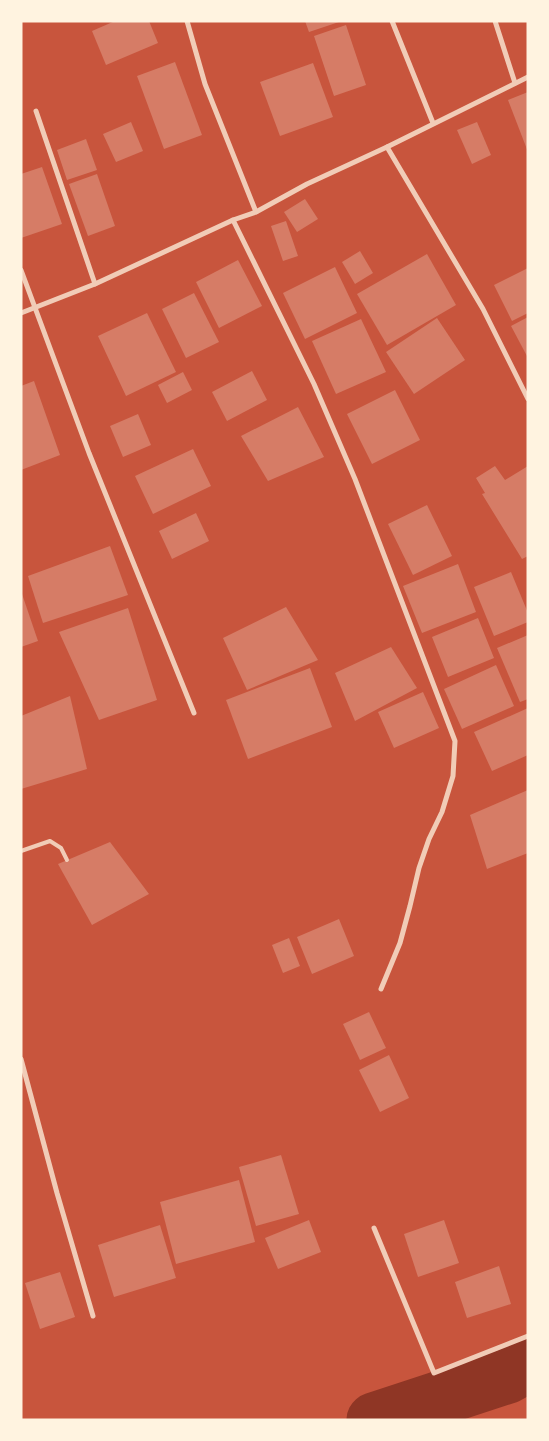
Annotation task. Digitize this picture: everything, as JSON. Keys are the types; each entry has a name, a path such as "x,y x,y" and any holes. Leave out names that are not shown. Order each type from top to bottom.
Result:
{"street":[{"path":"187,21 205,84 256,212"},
{"path":"392,21 433,123"},
{"path":"495,21 515,83"},
{"path":"21,313 95,284 234,220 256,212 307,184 528,76"},
{"path":"36,111 95,284"},
{"path":"386,147 483,309 528,399"},
{"path":"234,220 314,384 351,470 455,741 453,776 442,812 419,868 400,943 381,989"},
{"path":"21,270 89,453 194,713"},
{"path":"21,1059 93,1316"},
{"path":"374,1228 434,1373 528,1336"}],"lane":[{"path":"21,851 50,841 61,848 67,860"}],"building":[{"path":"115,21 149,21 158,43 106,65 92,31"},
{"path":"305,21 339,21 339,22 309,32"},
{"path":"346,25 366,85 334,96 314,36"},
{"path":"175,62 202,135 164,149 137,76"},
{"path":"313,63 333,117 280,136 260,82"},
{"path":"528,92 528,152 508,100"},
{"path":"131,122 143,151 116,162 103,134"},
{"path":"477,122 491,155 472,164 457,130"},
{"path":"86,139 97,170 67,180 57,150"},
{"path":"42,167 62,224 21,238 21,174"},
{"path":"97,174 115,226 88,236 69,184"},
{"path":"305,199 318,219 297,232 284,212"},
{"path":"286,221 298,256 283,261 271,226"},
{"path":"360,251 373,273 355,284 342,262"},
{"path":"427,254 456,305 387,345 357,294"},
{"path":"238,260 262,306 219,328 196,282"},
{"path":"335,267 357,313 305,339 283,293"},
{"path":"528,268 528,313 512,321 494,285"},
{"path":"194,293 219,342 186,358 162,309"},
{"path":"147,313 176,372 126,396 98,336"},
{"path":"528,317 528,358 511,326"},
{"path":"437,318 465,360 414,394 386,352"},
{"path":"361,319 386,372 336,394 312,341"},
{"path":"252,371 267,400 227,421 212,392"},
{"path":"183,372 192,390 167,403 158,385"},
{"path":"34,381 60,455 21,470 21,386"},
{"path":"395,390 420,440 372,464 347,414"},
{"path":"298,407 324,457 268,481 241,436"},
{"path":"138,414 151,445 123,457 110,426"},
{"path":"193,449 211,486 153,514 135,476"},
{"path":"495,466 505,480 528,466 528,556 522,559 482,494 485,493 476,478"},
{"path":"427,505 452,556 413,575 388,524"},
{"path":"196,513 209,541 172,559 159,531"},
{"path":"110,546 128,595 43,623 28,576"},
{"path":"458,564 476,612 422,633 403,586"},
{"path":"511,572 528,613 528,622 494,636 474,587"},
{"path":"21,591 38,641 21,647"},
{"path":"286,607 318,660 247,690 223,638"},
{"path":"128,608 157,700 99,720 59,632"},
{"path":"478,618 494,658 448,677 432,637"},
{"path":"528,635 528,699 520,702 497,648"},
{"path":"391,647 417,688 355,721 335,673"},
{"path":"496,665 514,706 462,729 444,689"},
{"path":"310,668 332,727 248,759 226,700"},
{"path":"423,692 439,728 394,748 378,712"},
{"path":"70,696 87,769 21,789 21,716"},
{"path":"528,708 528,755 492,771 474,732"},
{"path":"528,790 528,853 487,869 470,815"},
{"path":"110,842 149,894 92,925 58,864"},
{"path":"339,919 354,956 312,974 297,937"},
{"path":"289,938 300,966 283,973 272,945"},
{"path":"369,1012 386,1048 360,1060 343,1024"},
{"path":"389,1055 409,1098 380,1112 359,1070"},
{"path":"281,1155 299,1214 256,1226 239,1167"},
{"path":"239,1180 255,1242 176,1264 160,1202"},
{"path":"309,1220 321,1252 278,1269 265,1238"},
{"path":"444,1220 459,1263 418,1277 404,1234"},
{"path":"160,1225 176,1278 114,1297 98,1245"},
{"path":"499,1266 511,1304 467,1318 455,1282"},
{"path":"60,1272 75,1317 40,1329 25,1283"}],"waterway":[{"path":"374,1420 508,1376 528,1365"}]}
